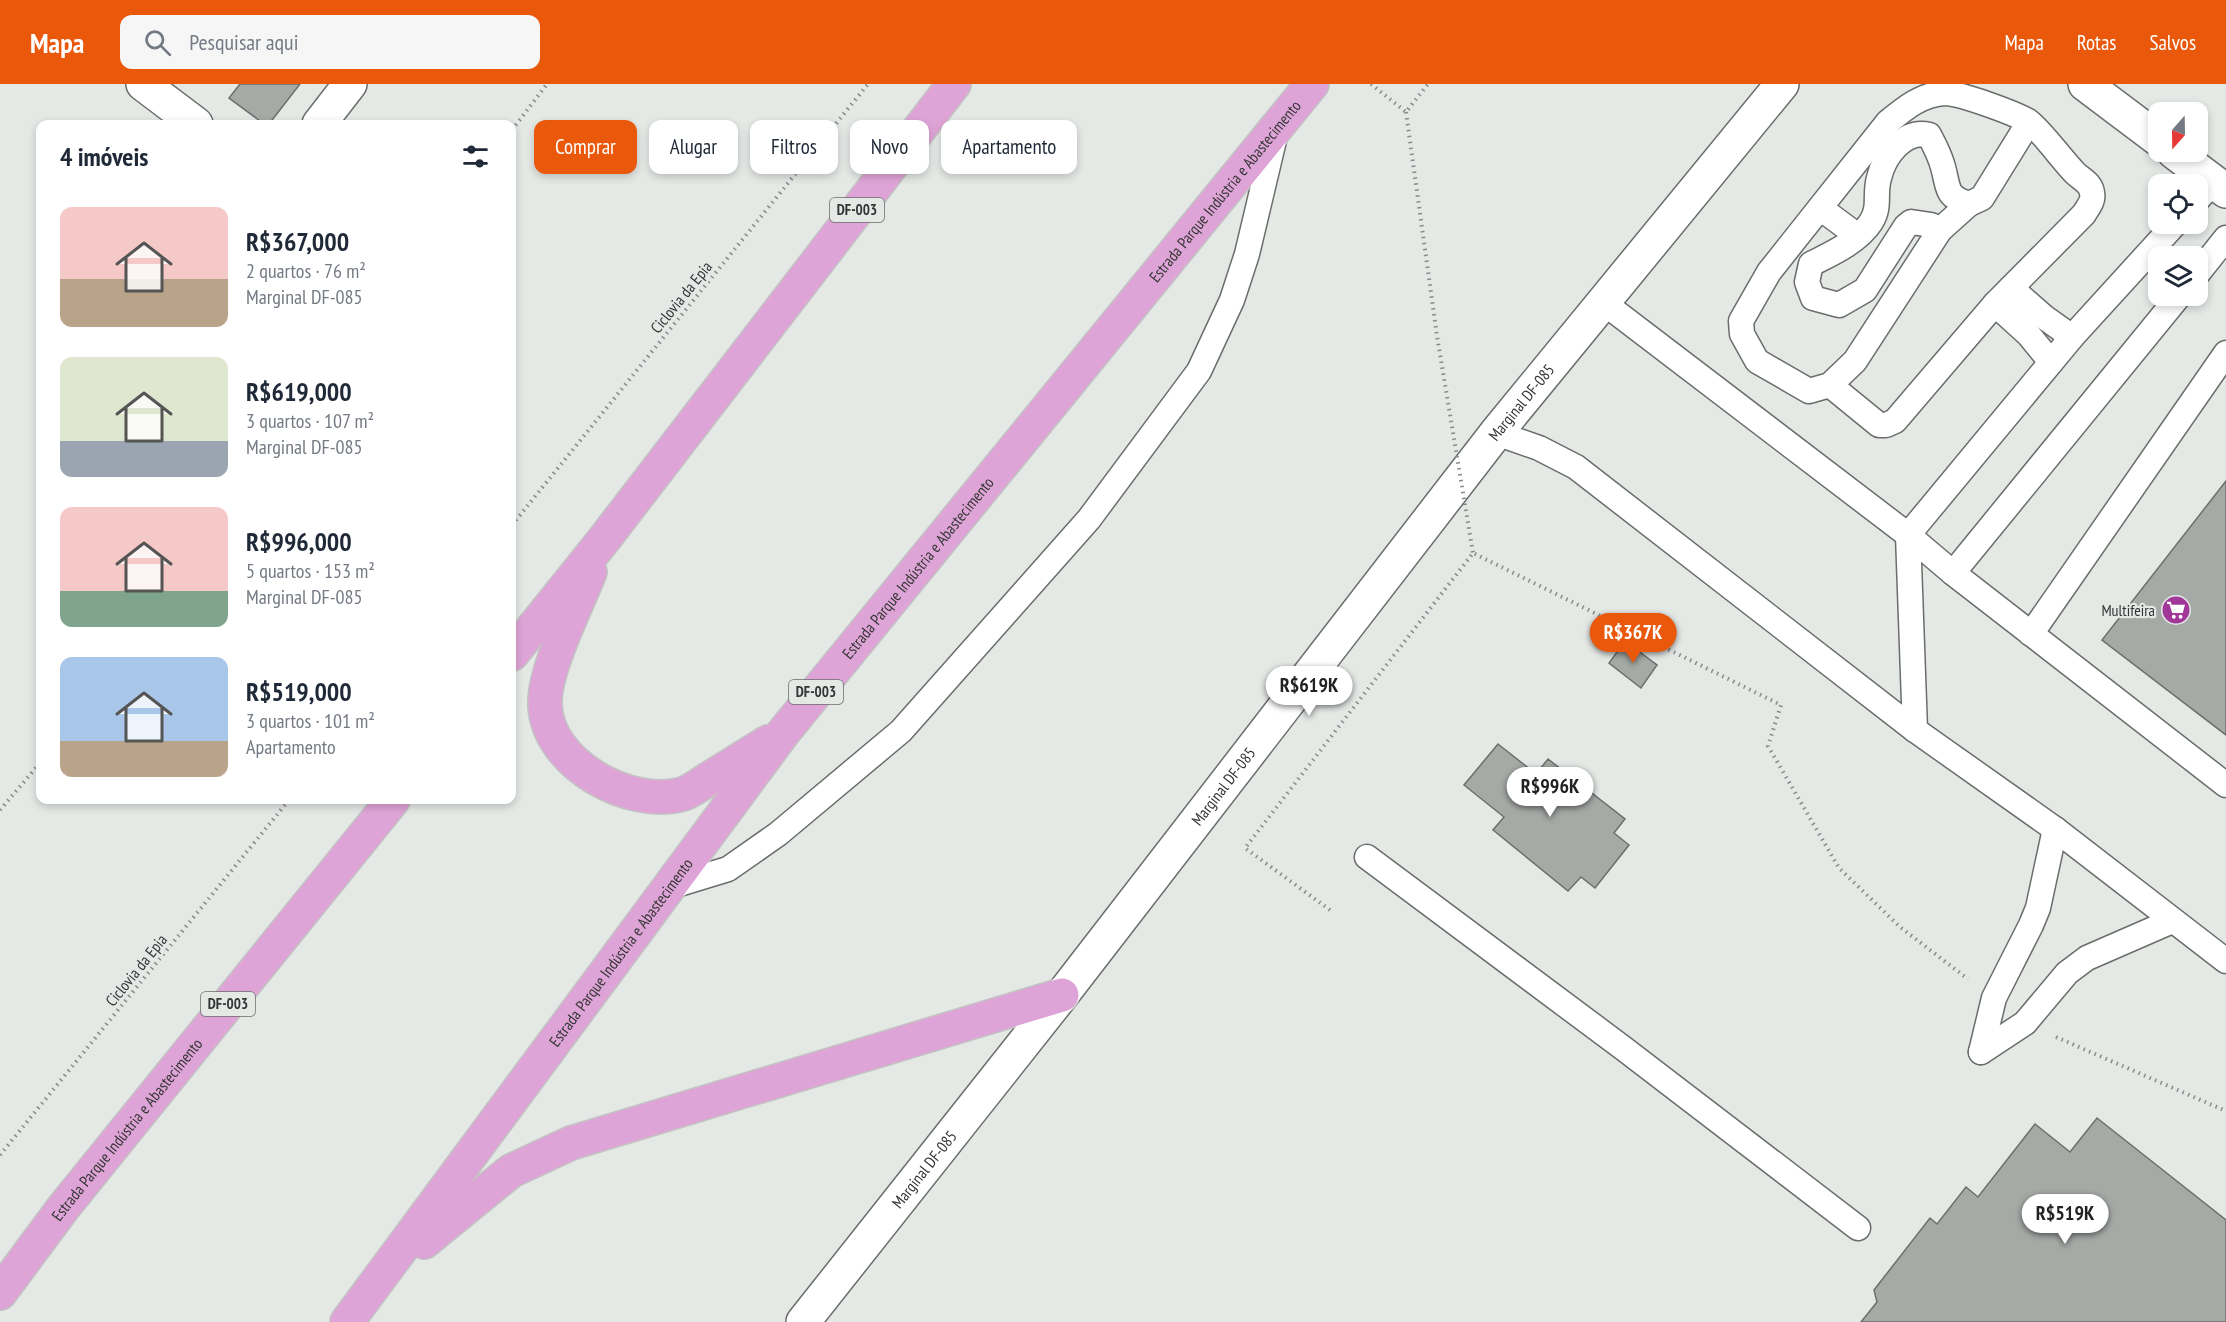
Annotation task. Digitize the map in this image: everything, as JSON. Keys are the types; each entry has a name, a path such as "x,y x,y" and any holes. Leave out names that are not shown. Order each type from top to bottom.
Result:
{"highway":[{"name":"DF-003","path":"516,649 602,542 954,84"},
{"name":"Estrada Parque Indústria e Abastecimento","path":"347,1322 783,732 1312,84"},
{"path":"602,542 548,678 545,706 553,736 572,760 593,776 618,790 662,798 685,794 783,732"},
{"name":"Estrada Parque Indústria e Abastecimento","path":"0,1293 63,1208 390,804"},
{"path":"385,1273 511,1170 571,1143 1062,995"},
{"path":"0,1255 63,1208"}],"main road":[{"path":"143,84 191,120"},
{"path":"322,120 350,84"},
{"name":"Marginal DF-085","path":"803,1322 1062,995 1496,433 1782,84"},
{"path":"2085,84 2148,132"},
{"path":"2187,162 2216,185"}],"lane":[{"path":"1830,385 1879,425 1887,425 1895,421 2003,296 2084,214 2092,200 2092,192 2088,183 2076,175 2029,122 1963,95 1946,93 1930,95 1912,103 1888,122 1769,272 1741,321 1742,334 1756,361 1809,391 1830,385 1855,361 1941,230 1969,204 1982,198 2029,122"},
{"path":"669,887 728,869 778,834 901,731 1089,519 1199,371 1232,300 1247,254 1277,129"},
{"path":"1941,230 1931,225 1911,222 1906,226 1865,290 1839,305 1813,298 1807,282 1811,264 1858,236 1869,224 1877,211 1879,175 1898,143 1923,134 1929,135 1941,161 1948,193 1958,201 1969,204"},
{"path":"1854,164 1879,175"},
{"path":"1820,208 1858,236"},
{"path":"1915,730 1908,535 2072,337 2166,234"},
{"path":"2208,260 2226,238"},
{"path":"2003,296 2044,317 2072,337"},
{"path":"2003,296 2028,334 2051,362"},
{"path":"1604,303 1908,535 1953,573 2226,785"},
{"path":"1953,573 2171,306"},
{"path":"2031,634 2226,353"},
{"path":"1496,433 1539,448 1576,467 1915,730 2055,829 2226,961"},
{"path":"2055,829 2041,894 2031,925 1994,998 1981,1052 2025,1023 2067,973 2087,958 2172,921"},
{"path":"1367,857 1623,1048 1858,1228"}],"path":[{"path":"516,125 547,84"},
{"name":"Ciclovia da Epia","path":"516,520 868,84"},
{"path":"1330,910 1245,848 1473,553 1437,336 1406,112 1371,84"},
{"path":"1406,112 1428,84"},
{"path":"1473,553 1780,705 1768,746 1839,868 1900,927 1994,998"},
{"path":"0,810 36,768"},
{"name":"Ciclovia da Epia","path":"0,1155 286,804"},
{"path":"2025,1023 2226,1111"}],"building":[{"path":"240,84 300,84 272,120 259,120 229,98"},
{"name":"Multifeira","path":"2226,481 2226,735 2102,640"},
{"path":"1625,641 1657,665 1641,688 1609,663"},
{"path":"1498,744 1536,774 1548,759 1625,819 1614,833 1629,845 1595,888 1581,877 1568,891 1493,830 1504,817 1464,785"},
{"path":"2097,1118 2226,1220 2226,1322 1861,1322 1877,1302 1874,1290 1930,1218 1937,1224 1966,1187 1978,1197 2035,1124 2070,1152"}],"place":[{"name":"Multifeira","path":"2176,610"}]}
